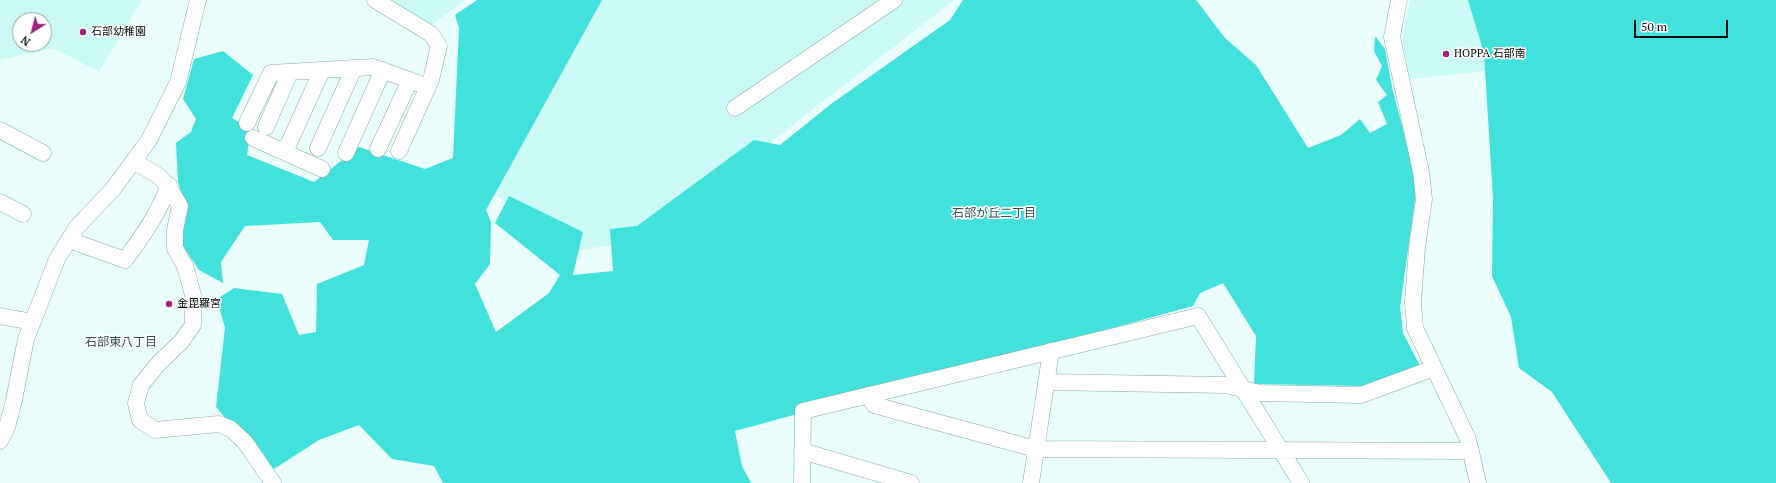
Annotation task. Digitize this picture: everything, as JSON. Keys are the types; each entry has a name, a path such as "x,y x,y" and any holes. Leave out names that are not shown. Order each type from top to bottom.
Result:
{"street":[{"path":"0,441 7,427 26,339 56,259 77,227 113,189 150,140 178,82 198,0"},
{"path":"375,0 398,6 431,34 439,46 428,87 399,151"},
{"path":"735,108 894,0"},
{"path":"1399,0 1392,37 1421,172 1424,199 1417,248 1413,302 1415,328 1468,439 1478,483"},
{"path":"247,122 270,73 373,67 428,87"},
{"path":"318,148 354,68"},
{"path":"285,152 322,70"},
{"path":"346,153 383,70"},
{"path":"266,127 290,72"},
{"path":"378,149 410,80"},
{"path":"0,130 43,153"},
{"path":"253,138 322,169"},
{"path":"134,162 158,174 168,185 180,206 175,230 175,248 186,266 193,295 193,325 181,342 159,363 141,385 136,403 140,420 155,430 219,424 231,429 245,442 273,483"},
{"path":"68,240 125,260 146,231 161,206 168,185"},
{"path":"0,202 23,214"},
{"path":"0,316 33,322"},
{"path":"802,483 803,411 1198,316 1301,483"},
{"path":"1031,483 1052,351"},
{"path":"1046,382 1225,385 1260,393 1361,395 1434,368"},
{"path":"868,395 874,405 1036,449 1471,451"},
{"path":"802,451 911,483"}],"shaded area":[{"name":"石部幼稚園","path":"0,0 142,0 99,72 54,48 52,48 52,12 12,12 12,52 36,52 0,60"},
{"path":"390,0 465,0 430,26"},
{"path":"477,0 602,0 486,210 491,222 490,264 475,284 496,332 549,293 560,275 495,223 509,196 583,232 573,275 613,271 610,229 637,226 754,140 780,145 831,104 950,20 963,0 1196,0 1225,38 1256,65 1308,148 1341,135 1360,119 1370,133 1387,124 1378,102 1387,95 1376,80 1382,66 1374,51 1375,36 1385,49 1392,87 1411,160 1416,193 1400,307 1403,333 1420,366 1363,386 1254,384 1256,336 1223,283 1200,293 1193,306 735,431 742,466 751,483 443,483 434,466 392,459 359,425 319,440 271,471 216,407 225,328 217,299 234,288 282,294 299,335 316,332 317,284 364,265 369,240 333,240 320,222 245,226 221,262 223,283 199,270 178,239 184,202 178,182 176,143 191,132 196,119 183,99 194,59 223,51 253,75 232,118 251,129 247,155 314,182 359,147 425,169 453,158 459,28 455,15"},
{"path":"593,0 954,0 740,166 635,242 578,250 490,191"},
{"name":"HOPPA 石部南","path":"1410,0 1473,0 1492,70 1410,79 1402,39"},
{"path":"1468,0 1776,0 1776,483 1611,483 1552,392 1519,368 1511,317 1492,276 1493,199 1484,53"}],"place":[{"name":"石部幼稚園","path":"83,32"},
{"name":"HOPPA 石部南","path":"1446,54"},
{"name":"金毘羅宮","path":"169,304"}],"district":[{"name":"石部が丘二丁目","path":"994,214"},
{"name":"石部東八丁目","path":"121,343"}]}
